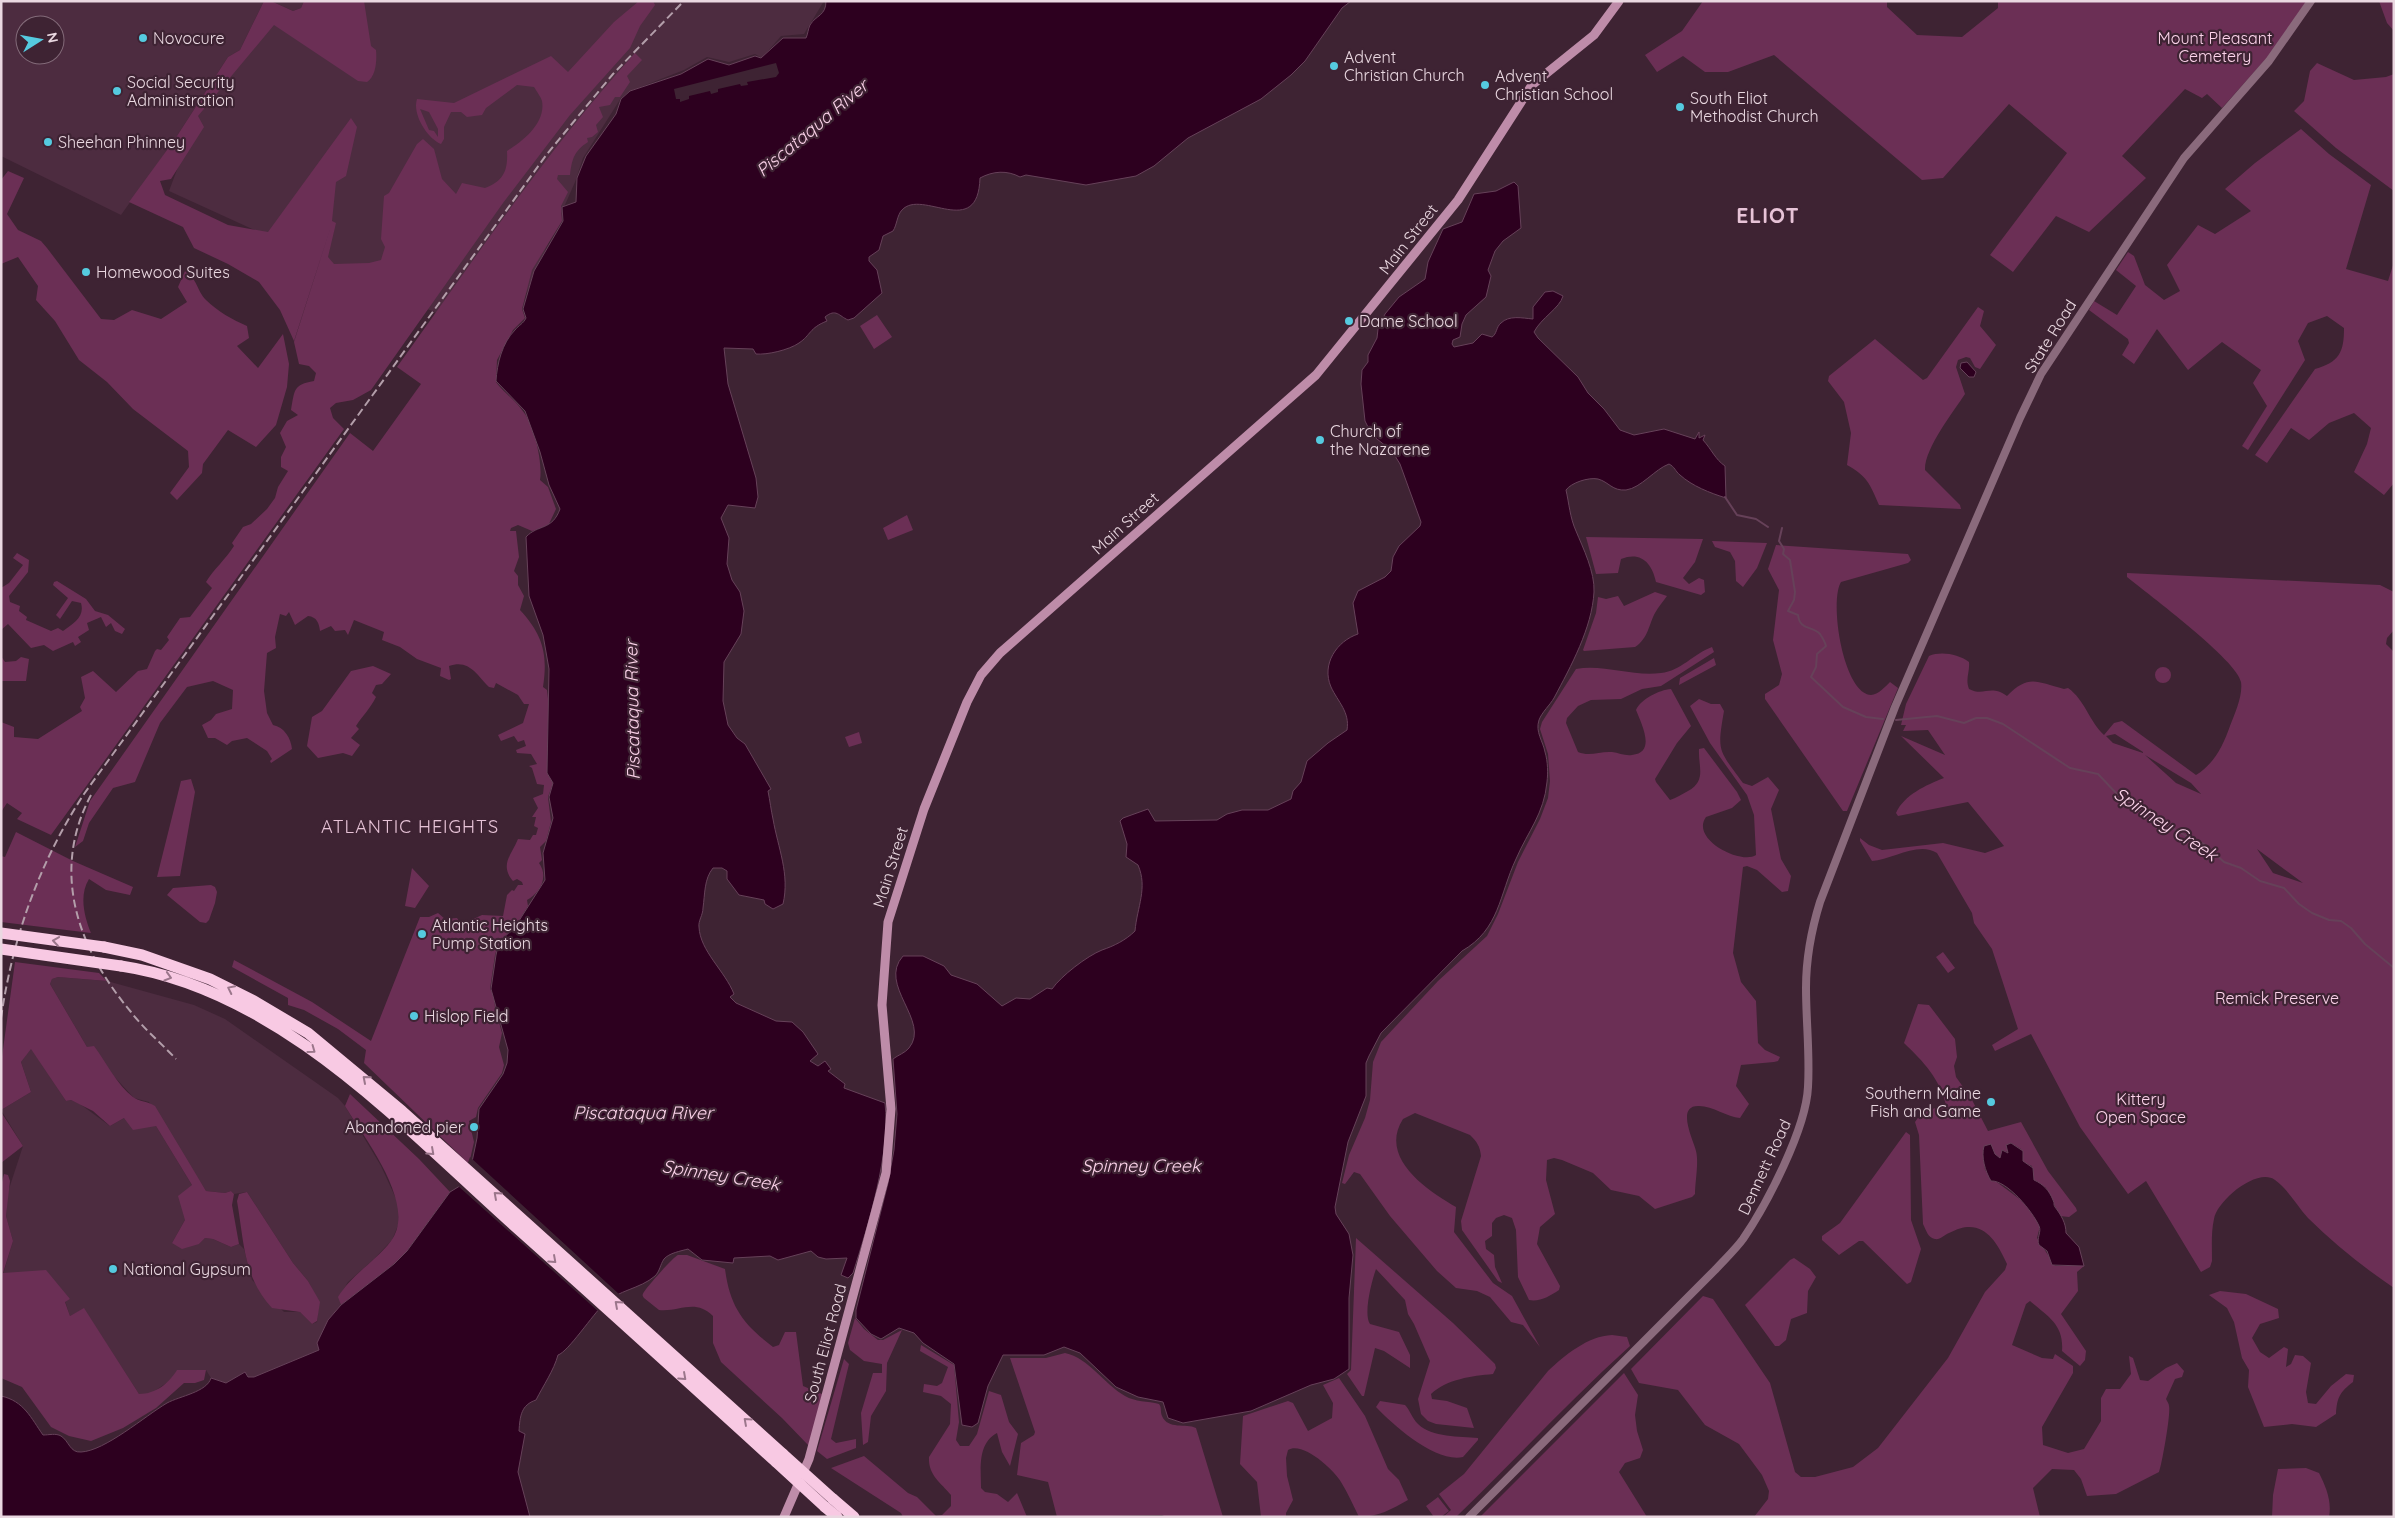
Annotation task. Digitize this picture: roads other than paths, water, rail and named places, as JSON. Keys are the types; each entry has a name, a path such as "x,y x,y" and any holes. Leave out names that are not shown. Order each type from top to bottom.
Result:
{"highway":[{"path":"1,933 116,949 142,955 210,979 254,1001 308,1033 402,1111 854,1517"},
{"path":"1,949 138,968 188,983 250,1011 313,1050 410,1132 836,1517"},
{"path":"1,956 57,957"}],"main road":[{"name":"Main Street","path":"886,1173 891,1109 882,1000 888,922 928,798 967,702 981,675 1009,644 1316,375 1458,200 1532,85 1594,35 1619,1"},
{"name":"South Eliot Road","path":"784,1517 804,1475 812,1451 886,1173"}],"street":[{"name":"State Road","path":"1886,729 2016,426 2042,374 2184,158 2269,61 2310,1"},
{"name":"Dennett Road","path":"1469,1517 1732,1252 1762,1207 1796,1135 1807,1097 1806,974 1814,922 1886,729"}],"water":[{"name":"Piscataqua River","path":"826,1 1351,1 1342,8 1305,61 1291,75 1261,99 1188,138 1154,166 1136,176 1086,185 1026,175 1020,177 1005,172 995,173 980,178 977,197 970,206 960,210 911,205 902,210 893,231 883,236 879,250 869,257 869,261 877,270 882,293 854,318 848,320 835,313 829,314 825,317 827,321 813,329 799,343 778,352 756,354 753,349 724,348 728,384 756,478 758,497 755,508 728,505 721,518 729,538 727,564 732,580 740,592 744,611 741,634 724,662 723,701 728,725 737,738 745,744 771,789 768,791 784,872 785,893 783,904 773,909 765,904 764,900 739,895 727,879 727,871 722,868 713,868 706,882 703,911 699,922 700,936 708,953 730,986 734,994 730,997 736,1003 776,1021 792,1022 803,1032 818,1054 810,1061 818,1066 825,1061 831,1069 828,1071 845,1084 844,1088 885,1103 885,1144 877,1189 853,1273 848,1278 841,1275 847,1258 826,1259 818,1257 811,1251 778,1260 770,1256 734,1258 733,1263 702,1260 688,1249 669,1255 664,1259 655,1276 643,1284 610,1299 599,1309 568,1347 558,1355 536,1400 527,1405 522,1412 519,1431 525,1434 518,1472 530,1517 1,1517 1,1396 9,1398 21,1406 43,1435 59,1435 64,1438 74,1451 81,1452 101,1446 167,1403 204,1387 211,1378 226,1383 245,1372 248,1377 254,1377 319,1350 317,1343 328,1320 341,1305 394,1264 407,1251 450,1192 463,1184 472,1162 477,1138 479,1109 503,1074 507,1063 508,1050 491,989 499,942 515,927 545,880 543,853 553,818 549,797 553,783 547,773 549,669 543,635 529,596 526,537 553,521 560,509 549,485 540,452 525,411 496,381 501,354 510,335 526,318 523,309 534,271 563,221 562,207 576,202 577,178 586,156 616,114 621,99 630,91 681,74 708,59 729,65 755,56 761,58 783,38 806,38 812,22 823,13"},
{"name":"Spinney Creek","path":"1514,182 1518,186 1521,228 1503,241 1495,251 1488,270 1491,276 1486,297 1466,315 1460,337 1453,340 1452,344 1454,347 1473,343 1482,334 1492,337 1504,320 1516,318 1533,319 1533,307 1545,292 1553,291 1563,296 1558,305 1534,332 1538,338 1578,377 1588,393 1604,409 1620,430 1634,435 1664,429 1695,439 1699,432 1699,438 1705,435 1703,440 1725,466 1726,498 1690,483 1669,464 1632,489 1617,489 1602,480 1594,479 1576,483 1566,490 1572,521 1591,568 1594,592 1589,619 1580,646 1554,698 1542,714 1538,724 1548,767 1543,804 1510,872 1491,922 1475,942 1462,951 1381,1033 1366,1063 1366,1096 1348,1142 1335,1207 1336,1214 1349,1234 1353,1255 1349,1298 1349,1369 1334,1379 1311,1385 1251,1411 1183,1423 1168,1418 1163,1402 1138,1397 1116,1387 1080,1353 1064,1347 1044,1355 1003,1355 988,1386 978,1423 972,1427 962,1425 954,1364 923,1343 914,1333 899,1328 881,1339 871,1334 856,1318 856,1310 888,1183 894,1150 897,1114 893,1059 909,1048 914,1037 914,1026 896,979 897,967 903,956 923,956 944,966 951,975 977,984 1002,1006 1016,998 1030,999 1047,988 1052,989 1082,962 1120,942 1135,931 1142,882 1138,865 1126,857 1127,844 1120,821 1123,818 1148,809 1155,821 1217,820 1227,814 1242,810 1268,810 1291,799 1293,791 1301,782 1307,761 1347,730 1345,712 1328,678 1330,662 1333,654 1344,642 1358,634 1353,603 1358,591 1385,577 1391,571 1393,557 1399,546 1420,526 1421,522 1400,464 1392,451 1372,435 1365,421 1361,384 1362,370 1368,362 1368,355 1377,338 1378,329 1385,314 1399,297 1425,279 1428,262 1443,229 1462,222 1474,194 1496,191"},
{"path":"1967,362 1976,372 1974,377 1969,377 1960,368 1961,363"},
{"path":"2011,1143 2023,1151 2023,1161 2033,1168 2034,1180 2043,1185 2050,1193 2054,1206 2064,1222 2066,1233 2079,1247 2084,1266 2052,1265 2047,1251 2039,1245 2040,1228 2031,1213 2012,1191 1997,1182 1991,1181 1984,1164 1984,1146 1991,1144 1995,1154 2000,1158 2002,1150 2008,1153 2006,1145"}],"waterway":[{"name":"Spinney Creek","path":"1725,497 1737,515 1756,519 1768,527"},
{"name":"Spinney Creek","path":"1782,528 1779,541 1784,549 1783,554 1790,560 1795,592 1794,600 1788,611 1798,615 1803,626 1817,631 1826,646 1817,654 1816,667 1811,677 1843,707 1866,717 1883,719"},
{"name":"Spinney Creek","path":"1896,720 1937,716 1964,723 1976,718 1987,718 2003,724 2070,768 2098,774 2117,794 2186,836 2204,844 2224,862 2241,868 2260,881 2284,888 2299,904 2312,913 2329,920 2341,921 2394,968"}],"railway":[{"path":"1,1018 13,958 30,901 54,847 84,794 547,154 613,74 684,1"},
{"path":"91,795 79,824 72,853 72,881 76,909 84,936 112,988 141,1024 176,1059"}],"place":[{"name":"Novocure","path":"143,38"},
{"name":"Advent Christian Church","path":"1334,66"},
{"name":"Advent Christian School","path":"1485,85"},
{"name":"Social Security Administration","path":"117,91"},
{"name":"South Eliot Methodist Church","path":"1680,107"},
{"name":"Sheehan Phinney","path":"48,142"},
{"name":"Homewood Suites","path":"86,272"},
{"name":"Dame School","path":"1349,321"},
{"name":"Church of the Nazarene","path":"1320,440"},
{"name":"Atlantic Heights Pump Station","path":"422,934"},
{"name":"Hislop Field","path":"414,1016"},
{"name":"Southern Maine Fish and Game","path":"1991,1102"},
{"name":"Abandoned pier","path":"474,1127"},
{"name":"National Gypsum","path":"113,1269"}],"district":[{"name":"ELIOT","path":"1768,215"},
{"name":"ATLANTIC HEIGHTS","path":"410,826"}],"park label":[{"name":"Mount Pleasant Cemetery","path":"2215,47"},
{"name":"Remick Preserve","path":"2277,998"},
{"name":"Kittery Open Space","path":"2141,1108"}]}
